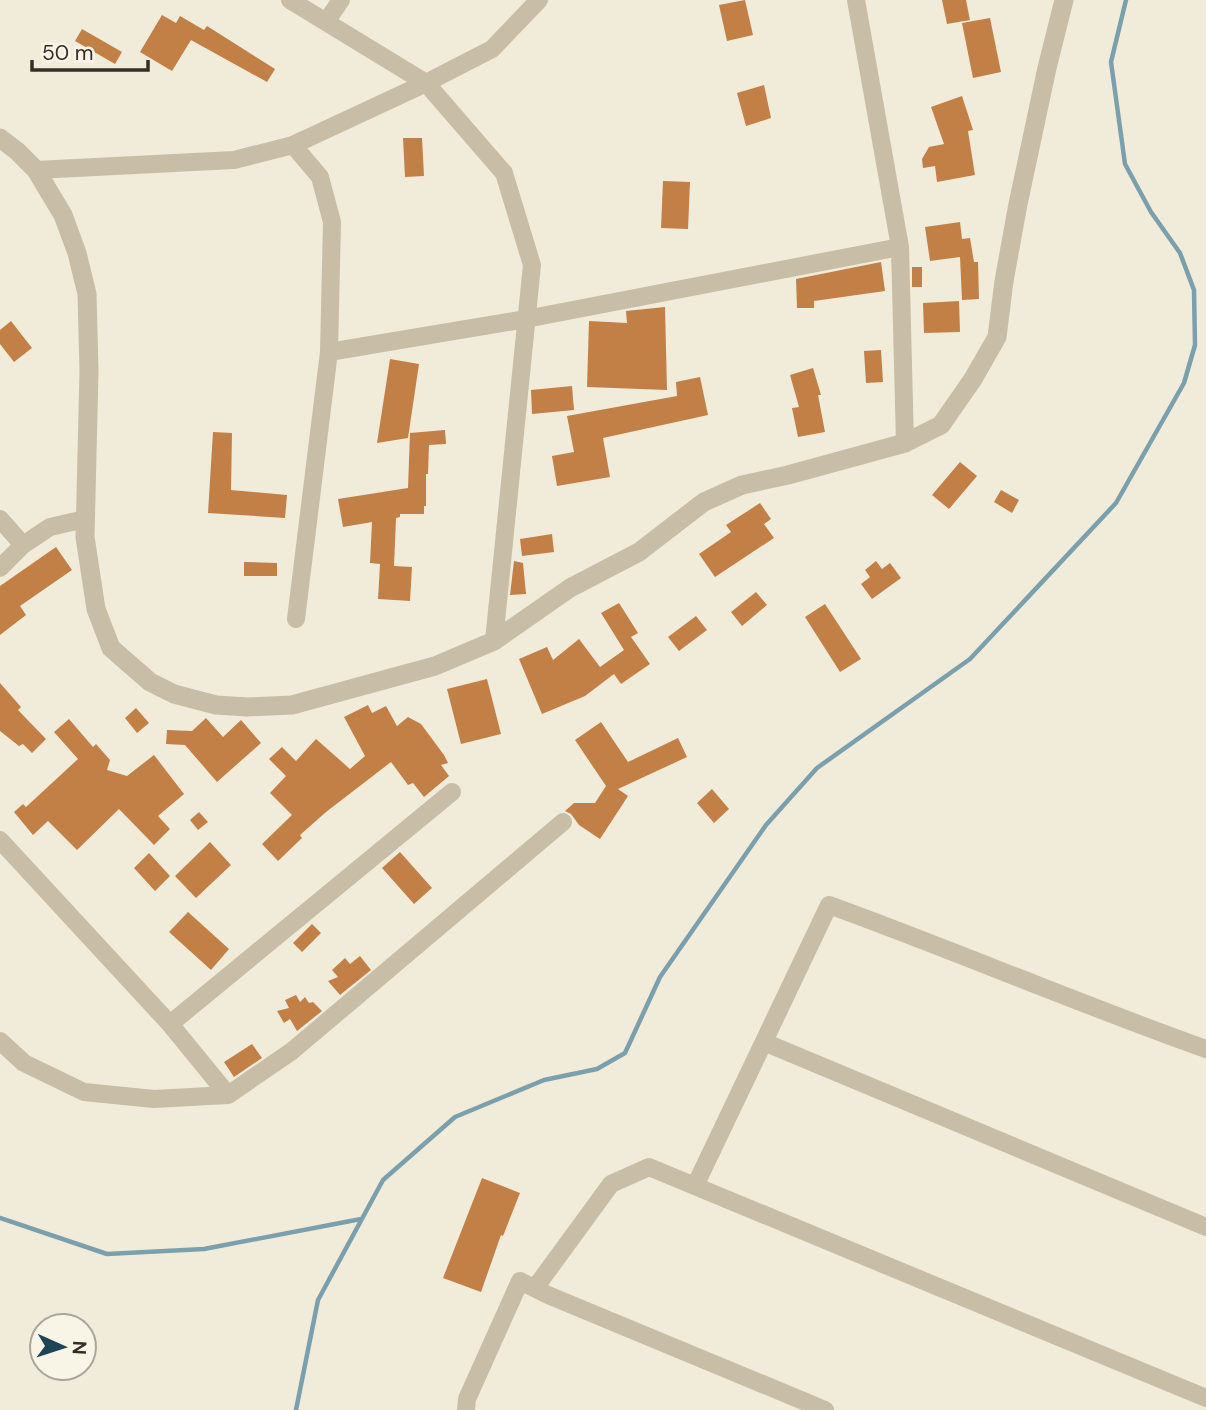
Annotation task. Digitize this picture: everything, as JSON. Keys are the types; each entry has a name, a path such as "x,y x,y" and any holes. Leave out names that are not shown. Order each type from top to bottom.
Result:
{"street":[{"path":"290,0 426,83 503,173 532,265 494,641"},
{"path":"326,22 341,0"},
{"path":"36,170 234,160 293,145 492,49 539,0"},
{"path":"856,0 900,247 905,443"},
{"path":"0,138 36,170 63,215 77,253 87,294 89,372 85,537 96,609 111,648 150,682 174,694 216,705 292,705 435,666 494,641 570,588 639,552 704,502 742,485 905,443 941,425 973,379 997,337 1018,204 1064,0"},
{"path":"293,145 320,177 332,222 329,352 296,619"},
{"path":"329,352 526,319 900,247"},
{"path":"0,519 23,545"},
{"path":"0,568 23,545 50,527 85,519"},
{"path":"170,1024 452,792"},
{"path":"0,1041 24,1063 84,1092 154,1099 228,1095 292,1051 563,822"},
{"path":"0,840 170,1024 228,1095"},
{"path":"695,1186 829,905 916,936 1098,1010 1206,1049"},
{"path":"764,1042 1206,1227"},
{"path":"535,1288 611,1184 649,1167 1206,1398"},
{"path":"466,1410 467,1399 520,1281 825,1410"}],"building":[{"path":"745,0 753,35 727,41 719,5"},
{"path":"942,0 966,0 970,20 947,24"},
{"path":"162,15 176,23 180,16 204,30 207,26 275,69 267,82 191,40 172,71 140,52"},
{"path":"990,18 1001,72 973,78 962,23"},
{"path":"82,29 122,52 115,64 75,41"},
{"path":"764,85 771,118 746,126 737,93"},
{"path":"962,96 973,130 968,131 975,175 937,182 935,166 923,168 922,159 929,147 944,144 931,107"},
{"path":"403,138 422,138 424,176 405,177"},
{"path":"663,181 690,182 688,229 661,228"},
{"path":"960,222 962,239 970,238 974,262 978,262 979,299 962,300 960,257 930,261 925,227"},
{"path":"881,262 885,291 814,301 814,308 797,308 796,279"},
{"path":"912,267 922,267 922,287 912,287"},
{"path":"959,301 960,332 924,333 923,303"},
{"path":"665,307 667,390 587,387 589,321 627,323 626,311"},
{"path":"11,321 32,348 14,362 0,344 0,330"},
{"path":"881,350 883,382 866,383 864,351"},
{"path":"390,359 419,364 408,438 377,443"},
{"path":"813,368 821,395 818,395 825,432 798,437 792,408 799,407 790,375"},
{"path":"700,377 708,415 603,438 610,477 557,486 552,456 574,452 567,416 677,396 676,382"},
{"path":"572,386 574,410 532,414 531,390"},
{"path":"445,430 446,444 429,445 424,514 400,514 400,517 396,518 394,566 412,567 410,601 378,599 380,564 370,563 372,522 343,527 338,499 408,488 410,433"},
{"path":"213,432 232,433 231,490 287,495 285,518 208,513"},
{"path":"960,462 977,476 949,509 932,495"},
{"path":"1001,490 1019,500 1012,513 994,502"},
{"path":"760,503 771,519 764,524 774,538 715,577 699,554 731,532 726,525"},
{"path":"552,534 554,552 522,556 520,539"},
{"path":"56,547 72,570 20,606 26,615 0,635 0,586"},
{"path":"514,561 523,563 526,594 510,595"},
{"path":"876,561 882,569 890,563 901,578 872,599 861,584 870,577 865,570"},
{"path":"244,562 277,563 277,576 244,576"},
{"path":"756,592 767,605 742,626 731,612"},
{"path":"619,603 638,633 631,637 650,664 621,684 614,674 585,696 542,714 519,659 547,647 553,660 579,639 600,667 624,650 601,613"},
{"path":"825,604 861,659 840,672 805,617"},
{"path":"696,616 707,630 679,651 668,637"},
{"path":"487,679 501,734 461,744 447,689"},
{"path":"0,683 21,707 18,710 46,739 32,753 23,744 19,746 0,731"},
{"path":"368,705 372,713 386,706 397,726 408,717 421,724 444,755 448,763 441,765 449,776 424,797 413,783 408,785 391,762 326,812 300,835 302,838 278,861 262,844 292,815 270,793 286,776 269,759 282,747 296,761 316,739 350,769 365,756 344,717"},
{"path":"136,708 149,723 137,733 125,718"},
{"path":"206,718 223,737 241,720 261,743 217,782 185,745 166,744 167,730 192,731"},
{"path":"69,719 93,747 96,744 110,760 107,770 127,776 154,755 184,794 158,816 170,829 154,845 119,809 77,850 48,821 33,835 14,812 23,804 26,807 78,759 54,732"},
{"path":"601,722 628,762 678,738 687,757 618,789 628,796 600,839 579,825 571,814 565,811 574,803 595,803 606,786 575,740"},
{"path":"712,789 729,809 714,823 697,803"},
{"path":"199,812 208,822 198,830 190,820"},
{"path":"210,842 231,865 196,898 175,876"},
{"path":"400,852 432,888 414,904 382,868"},
{"path":"149,853 170,876 155,891 134,868"},
{"path":"188,912 229,949 211,970 169,932"},
{"path":"312,924 321,933 302,952 293,943"},
{"path":"360,956 371,970 340,995 328,981 338,977 332,970 345,958 350,964"},
{"path":"296,995 300,1002 305,997 322,1011 297,1031 290,1019 284,1023 277,1011 289,1008 285,1000"},
{"path":"252,1044 262,1058 234,1077 224,1062"},
{"path":"482,1178 520,1193 503,1236 501,1235 481,1292 443,1278"}],"waterway":[{"path":"296,1410 318,1300 383,1180 455,1117 544,1080 597,1069 625,1053 660,977 766,825 817,768 970,659 1116,503 1184,383 1195,345 1194,290 1180,253 1151,212 1125,164 1111,62 1126,0"},
{"path":"0,1218 107,1254 204,1249 361,1219"}]}
